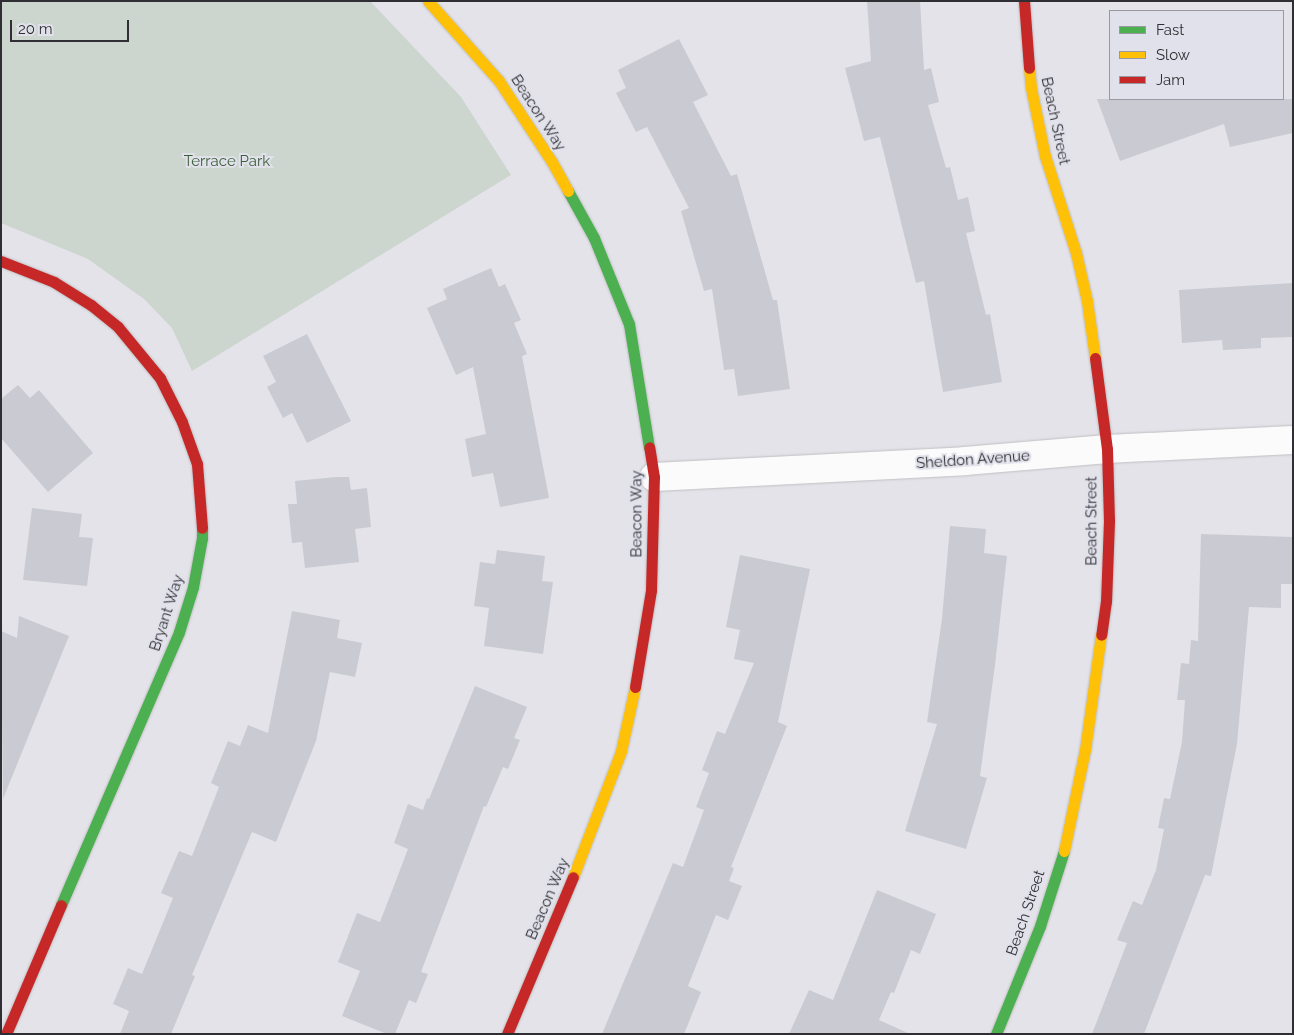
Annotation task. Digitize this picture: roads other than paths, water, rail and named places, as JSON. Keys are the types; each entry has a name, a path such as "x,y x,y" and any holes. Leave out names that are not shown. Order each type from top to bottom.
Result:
{"street":[{"name":"Beacon Way","path":"428,1 499,80 552,162 594,238 629,324 654,477 651,590 640,667 621,751 582,856 507,1034"},
{"name":"Beach Street","path":"996,1034 1040,926 1060,864 1085,750 1106,601 1109,520 1107,450 1087,301 1076,253 1045,156 1031,88 1024,1"},
{"name":"Bryant Way","path":"1,261 54,282 91,304 118,327 160,378 182,422 197,464 202,538 193,587 179,632 6,1034"},
{"name":"Sheldon Avenue","path":"654,477 965,461 1107,450 1293,440"}],"park label":[{"name":"Terrace Park","path":"227,162"}]}
